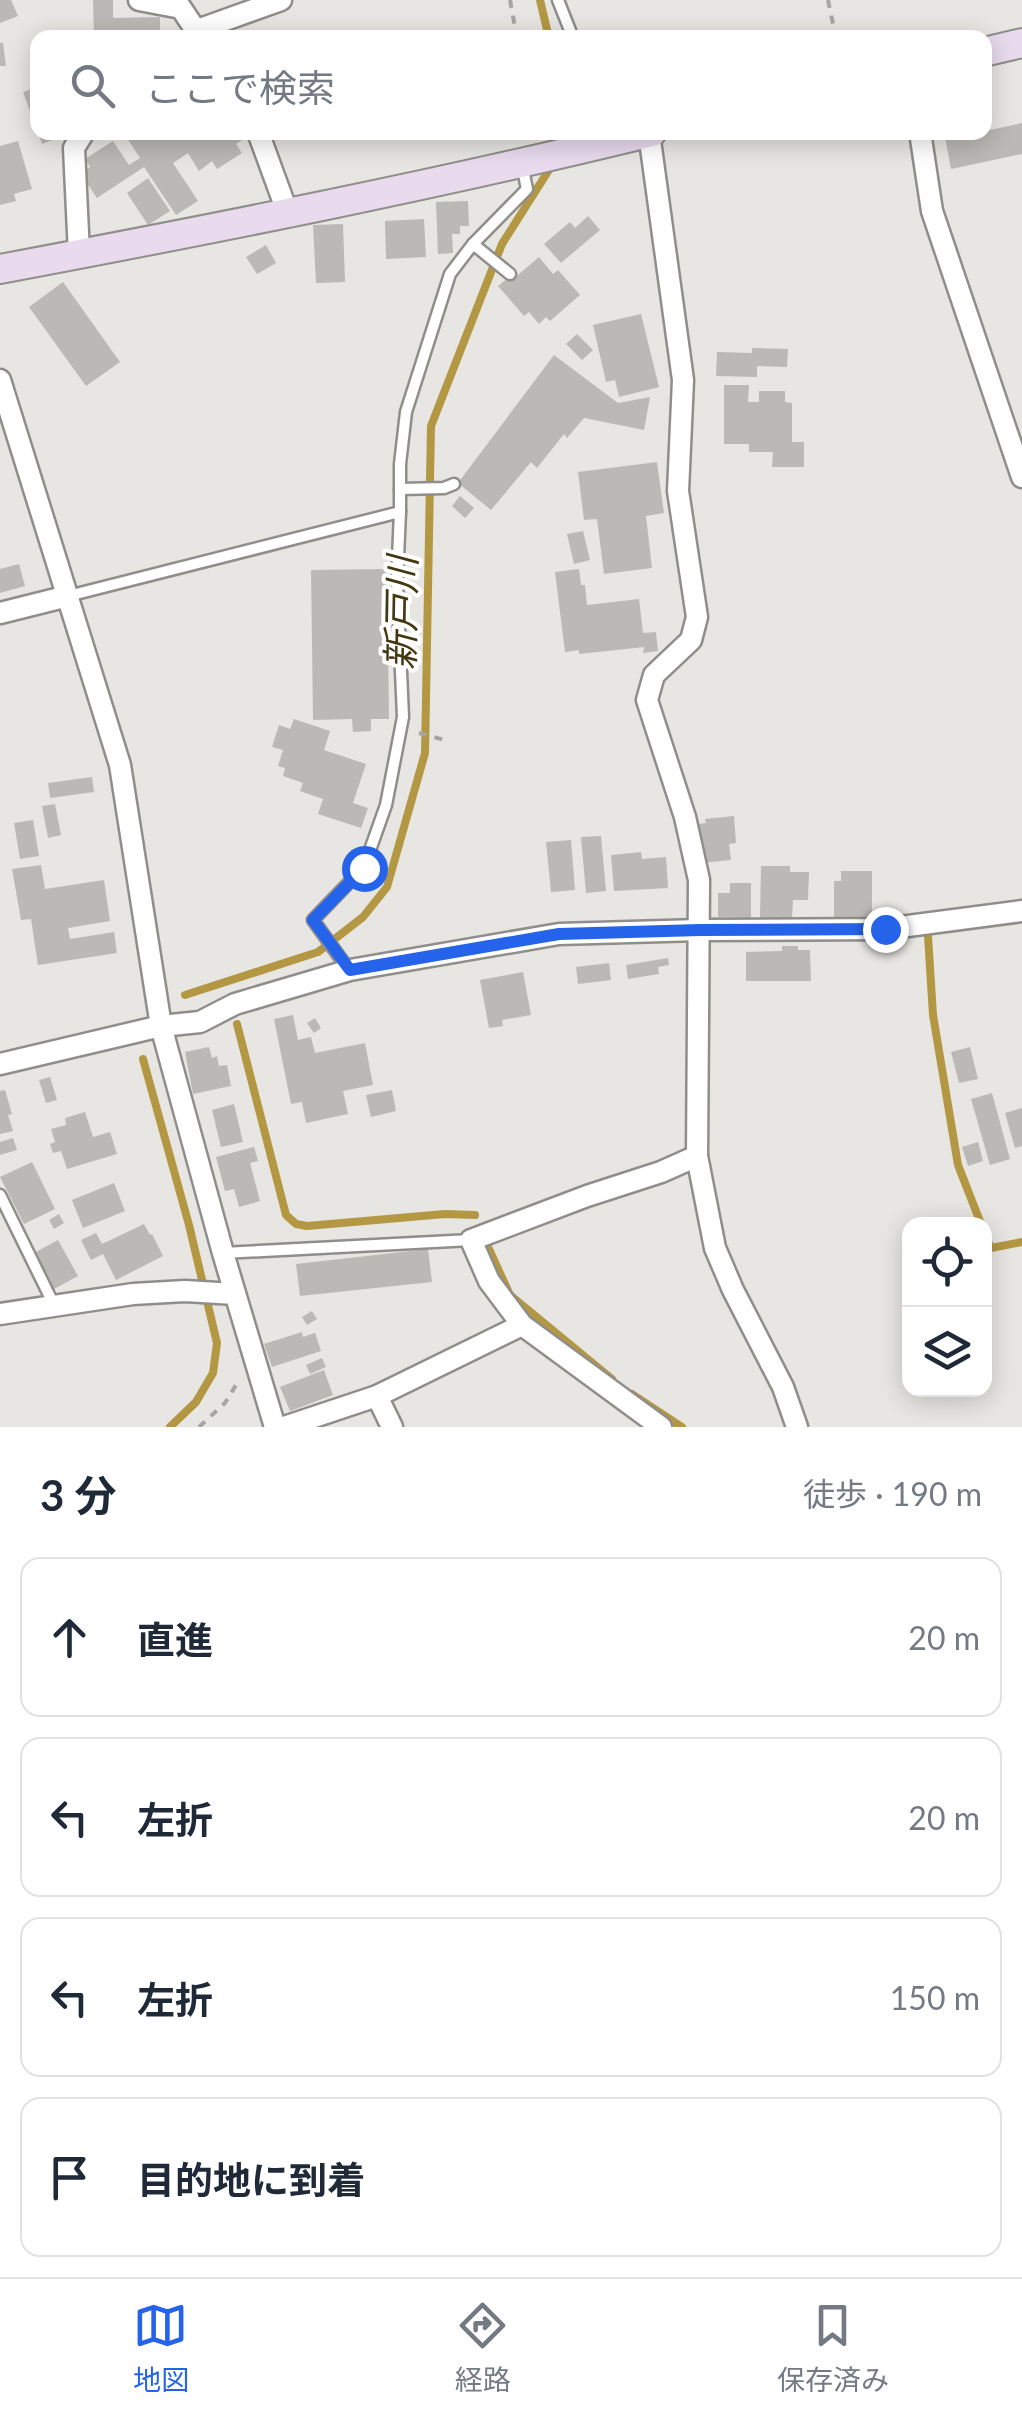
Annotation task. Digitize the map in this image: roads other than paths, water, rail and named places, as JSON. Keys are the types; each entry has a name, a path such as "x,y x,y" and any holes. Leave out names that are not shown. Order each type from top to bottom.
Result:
{"street":[{"path":"139,0 180,8 196,30"},
{"path":"209,30 281,0"},
{"path":"992,50 1022,43"},
{"path":"79,140 74,148 80,254"},
{"path":"261,140 288,214"},
{"path":"651,140 683,380 678,491 698,617 691,640 654,676 647,700 685,817 700,880 698,1156 715,1248 783,1387 797,1427"},
{"path":"921,140 932,211 1022,477"},
{"path":"0,270 288,214 529,162 600,141"},
{"path":"0,380 120,764 162,1026 223,1254 227,1294 275,1427"},
{"path":"0,613 68,596"},
{"path":"0,1064 162,1026 200,1022 235,1004 345,965 559,934 885,929 1022,910"},
{"path":"662,1427 522,1325 489,1281 471,1240 698,1156"},
{"path":"0,1314 133,1294 227,1294"},
{"path":"284,1427 377,1396 522,1325"},
{"path":"377,1396 392,1427"}],"lane":[{"path":"558,0 570,30"},
{"path":"345,965 313,920 364,868 386,805 404,717 396,581 406,412 450,274 527,189 529,162"},
{"path":"478,247 509,274"},
{"path":"400,489 449,486"},
{"path":"68,596 400,512"},
{"path":"0,1195 54,1306"},
{"path":"223,1254 471,1240"}],"waterway":[{"name":"新戸川","path":"540,0 547,30"},
{"name":"新戸川","path":"185,995 318,952 363,917 387,887 425,753 431,426 502,244 552,165"},
{"path":"928,936 933,1015 958,1165 978,1217"},
{"path":"237,1024 286,1215 296,1224 475,1215"},
{"name":"新戸川","path":"143,1059 217,1343 213,1373 196,1402 170,1427"},
{"path":"992,1248 1022,1242"},
{"path":"488,1247 510,1295 612,1379"},
{"path":"632,1394 682,1427"}]}
